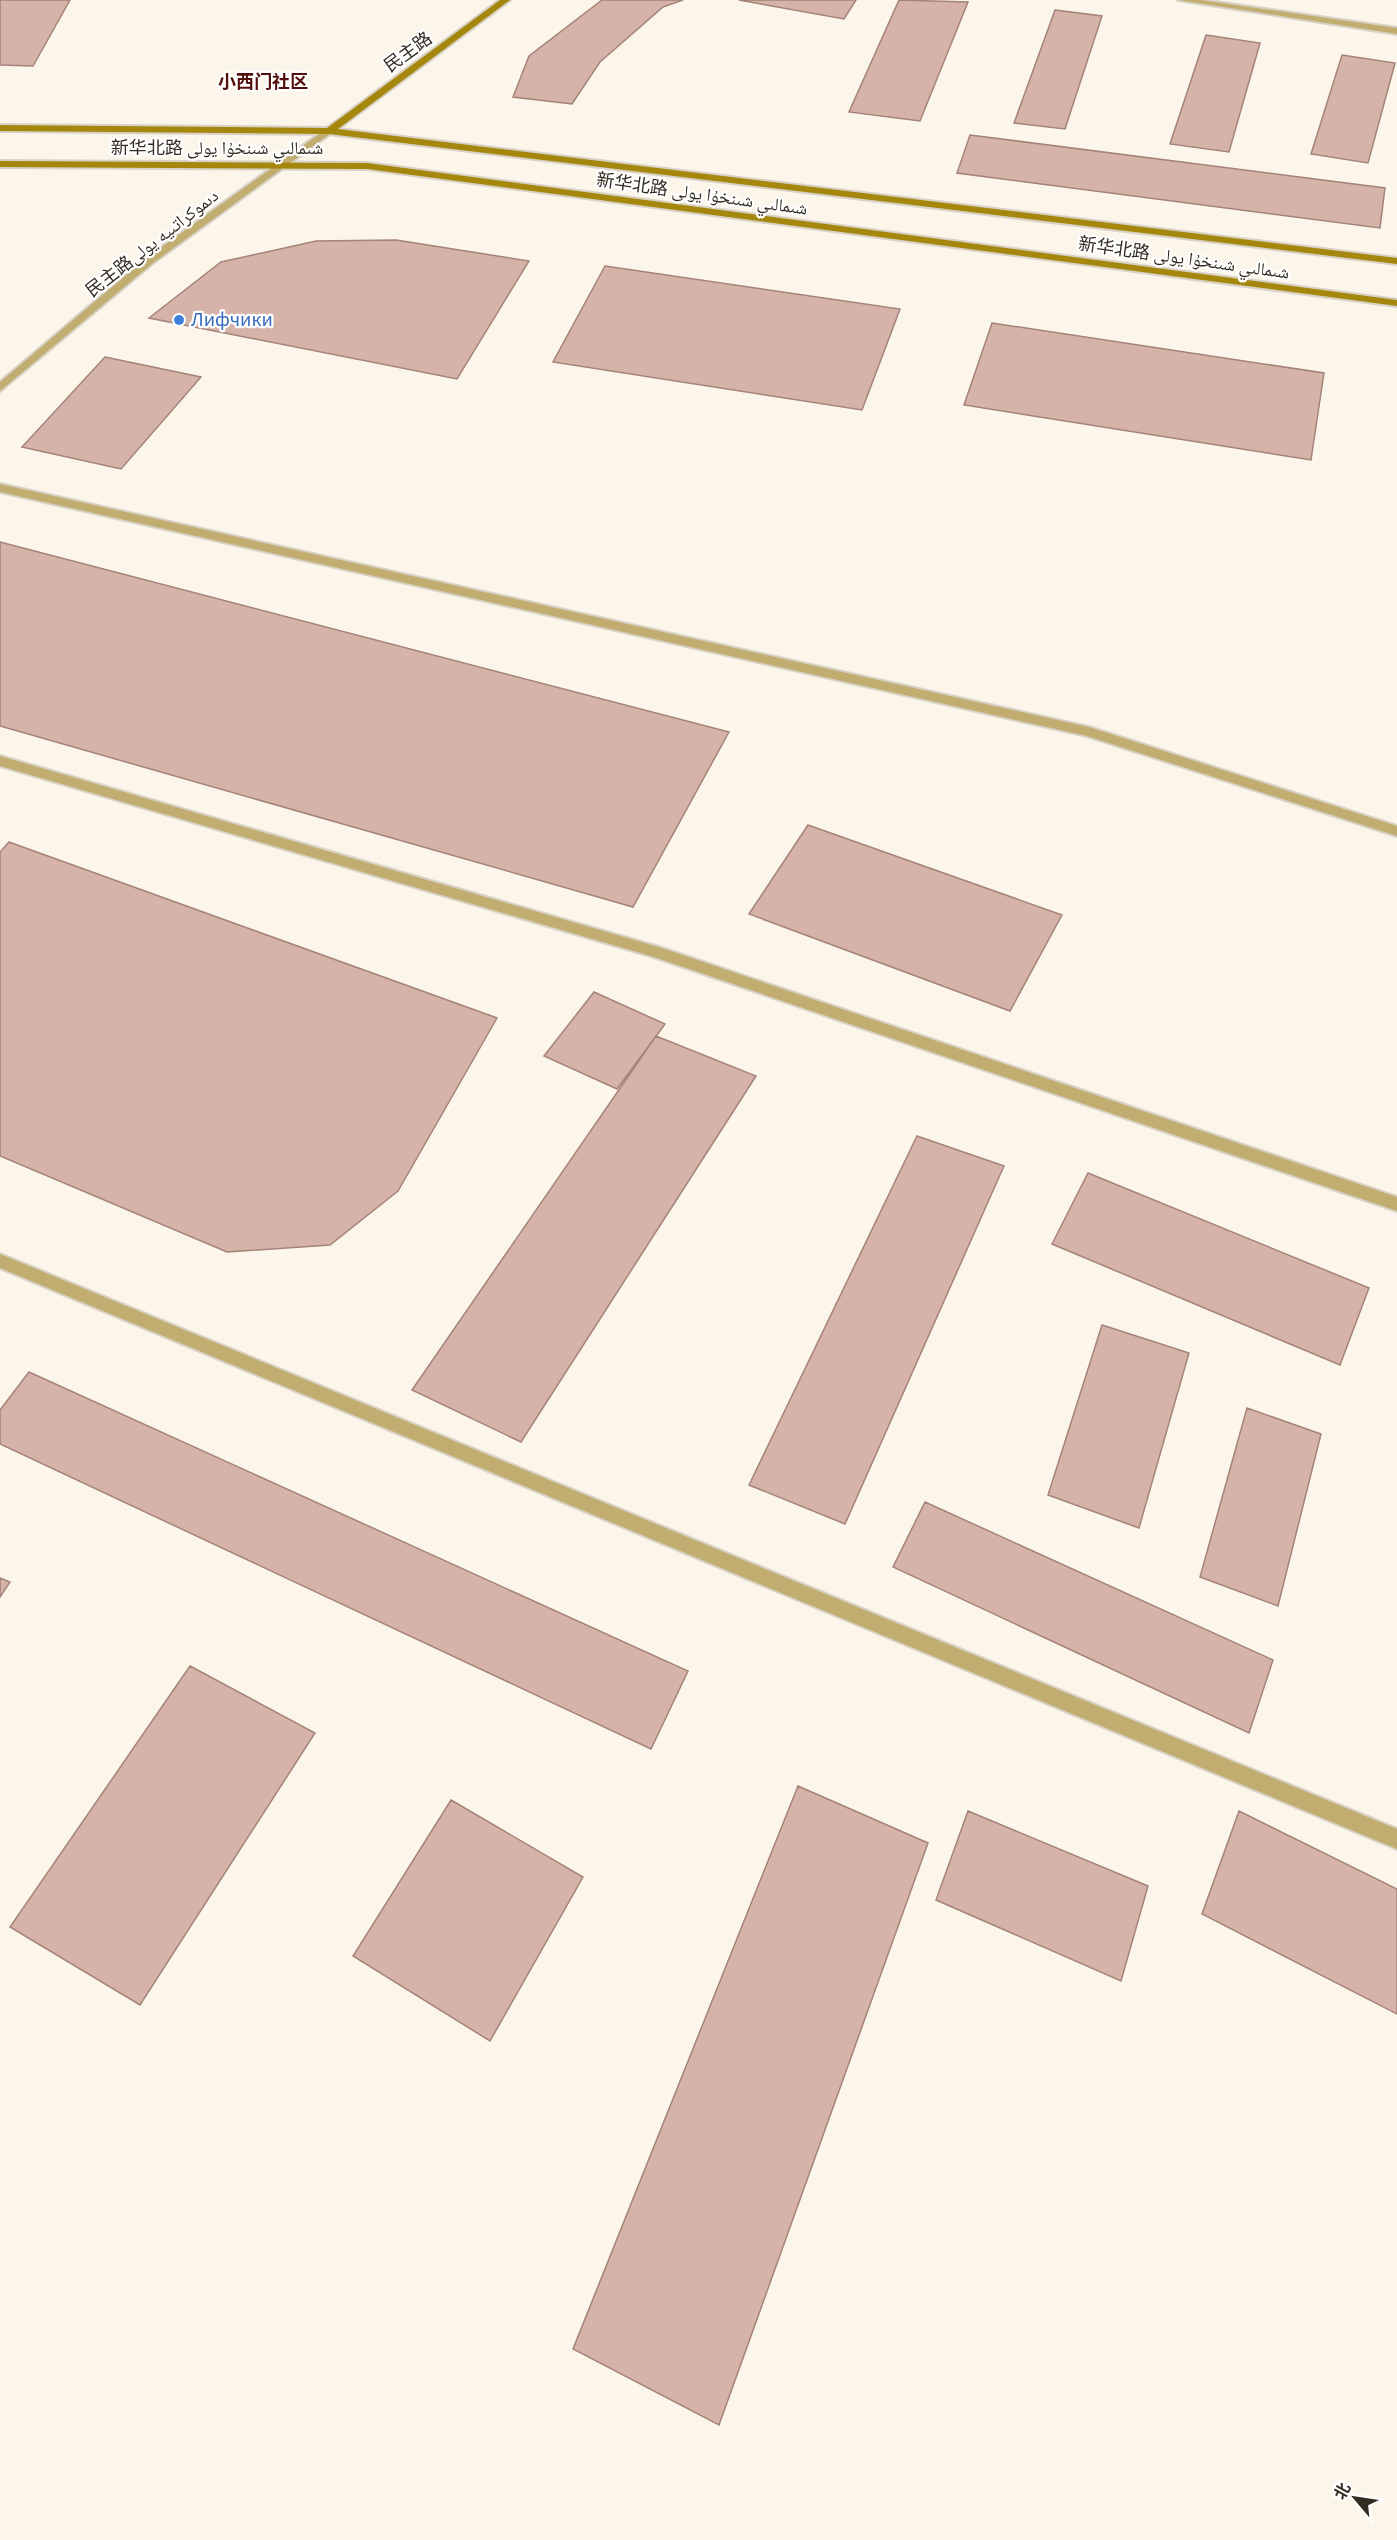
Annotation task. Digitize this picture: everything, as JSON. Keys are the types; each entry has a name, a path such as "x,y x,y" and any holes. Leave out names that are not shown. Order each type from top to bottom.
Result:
{"main road":[{"name":"民主路","path":"329,131 506,0"},
{"name":"新华北路 شىمالىي شىنخۇا يولى","path":"0,128 329,131 1397,261"},
{"name":"新华北路 شىمالىي شىنخۇا يولى","path":"0,164 367,166 1397,303"}],"street":[{"path":"1182,0 1397,31"},
{"name":"民主路دىموكراتىيە يولى","path":"0,388 148,261 329,131"},
{"path":"0,488 1089,732 1397,831"},
{"path":"0,760 657,952 1397,1204"},
{"path":"0,1262 1397,1839"}],"building":[{"path":"0,0 70,0 33,66 0,65"},
{"path":"602,0 683,0 663,7 600,62 572,104 513,97 529,56"},
{"path":"739,0 856,0 844,19"},
{"path":"899,0 968,2 920,121 849,112"},
{"path":"1055,10 1102,16 1065,129 1014,123"},
{"path":"1206,35 1260,43 1229,152 1170,144"},
{"path":"1342,55 1395,63 1368,163 1311,154"},
{"path":"970,135 1385,188 1380,228 957,173"},
{"path":"396,240 529,261 457,379 149,318 221,262 316,241"},
{"path":"605,266 900,309 862,410 553,362"},
{"path":"992,323 1324,373 1311,460 964,405"},
{"path":"105,357 201,377 121,469 22,447"},
{"path":"0,542 729,732 633,907 0,726"},
{"path":"808,825 1062,915 1010,1011 749,914"},
{"path":"9,842 497,1018 398,1191 330,1245 227,1252 0,1156 0,852"},
{"path":"594,992 665,1024 617,1089 544,1056"},
{"path":"656,1036 756,1076 521,1442 412,1390"},
{"path":"917,1136 1004,1166 845,1524 749,1485"},
{"path":"1088,1173 1369,1288 1340,1365 1052,1244"},
{"path":"1102,1325 1189,1353 1139,1528 1048,1495"},
{"path":"29,1372 688,1671 651,1749 0,1444 0,1410"},
{"path":"1247,1408 1321,1434 1278,1606 1200,1577"},
{"path":"925,1502 1273,1660 1249,1733 893,1567"},
{"path":"0,1578 10,1582 0,1597"},
{"path":"190,1666 315,1733 140,2005 10,1927"},
{"path":"798,1786 928,1843 719,2425 573,2349"},
{"path":"451,1800 583,1877 490,2041 353,1956"},
{"path":"968,1811 1148,1886 1121,1981 936,1900"},
{"path":"1239,1811 1397,1889 1397,2014 1202,1914"}],"place":[{"name":"Лифчики","path":"179,320"}],"district":[{"name":"小西门社区","path":"263,82"}]}
